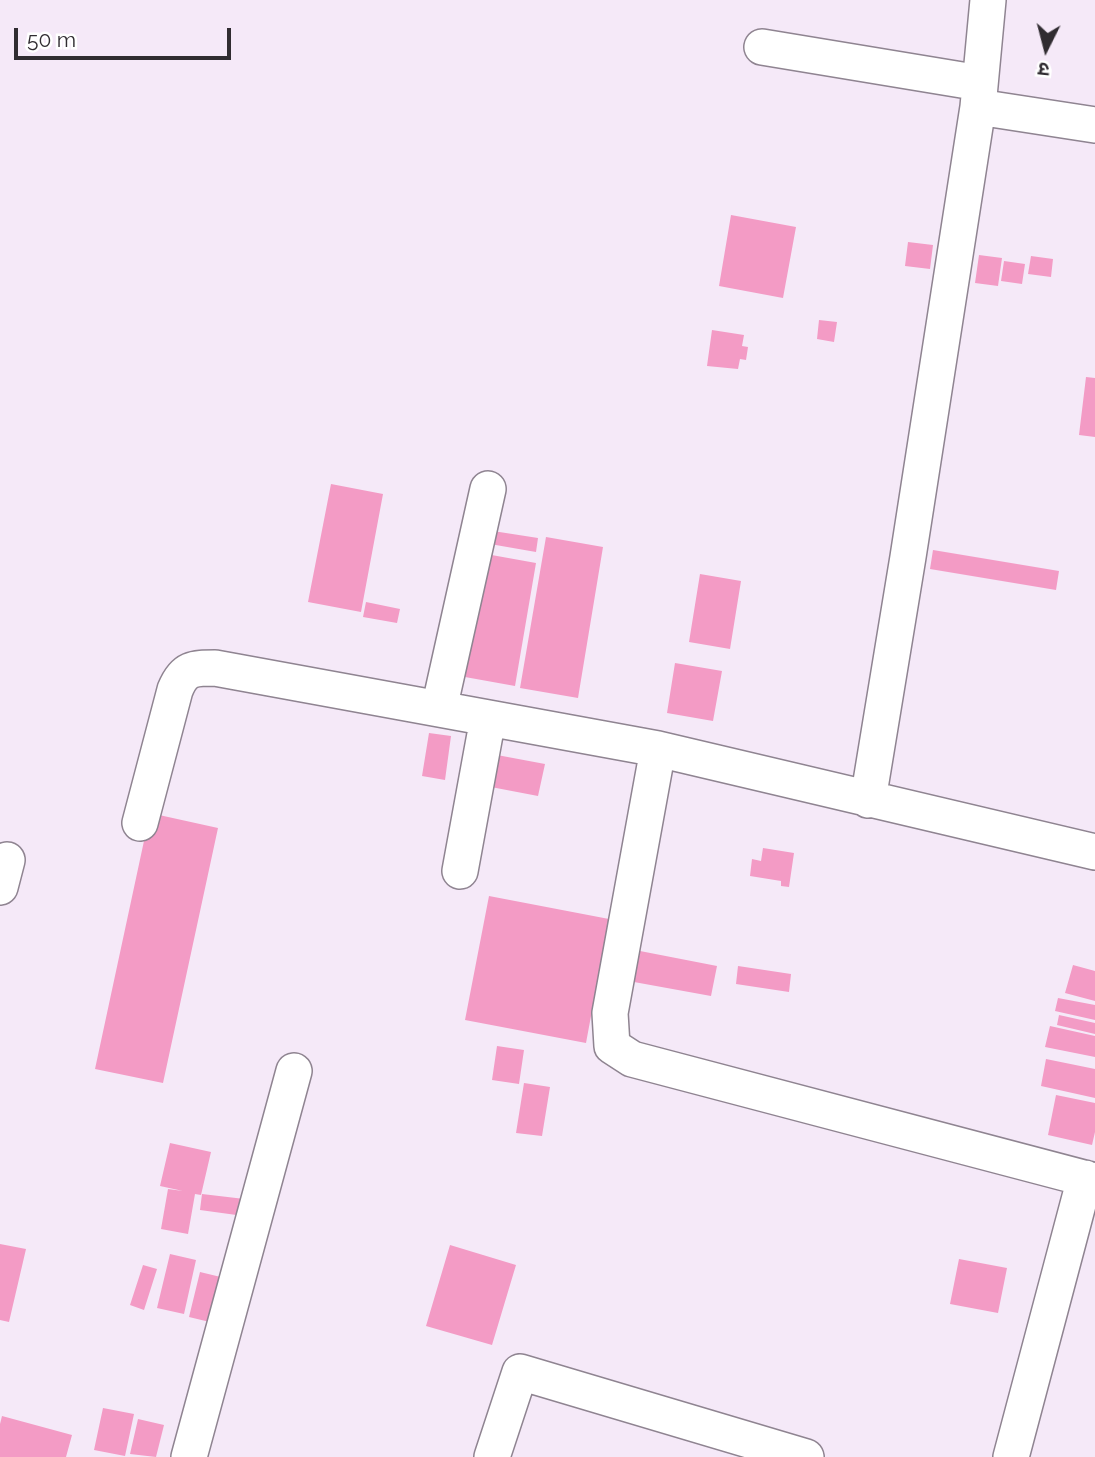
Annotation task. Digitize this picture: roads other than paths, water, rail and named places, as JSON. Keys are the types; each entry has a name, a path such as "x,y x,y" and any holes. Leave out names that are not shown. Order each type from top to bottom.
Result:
{"street":[{"path":"867,800 908,557 979,95 988,0"},
{"path":"762,47 979,95 1095,125"},
{"path":"439,709 488,489"},
{"path":"140,823 180,677 194,668 215,668 658,749 1095,852"},
{"path":"460,871 488,719"},
{"path":"658,749 610,1013 612,1046 632,1059 1090,1180 1011,1457"},
{"path":"189,1457 295,1071"},
{"path":"492,1457 520,1372 806,1457"}]}
